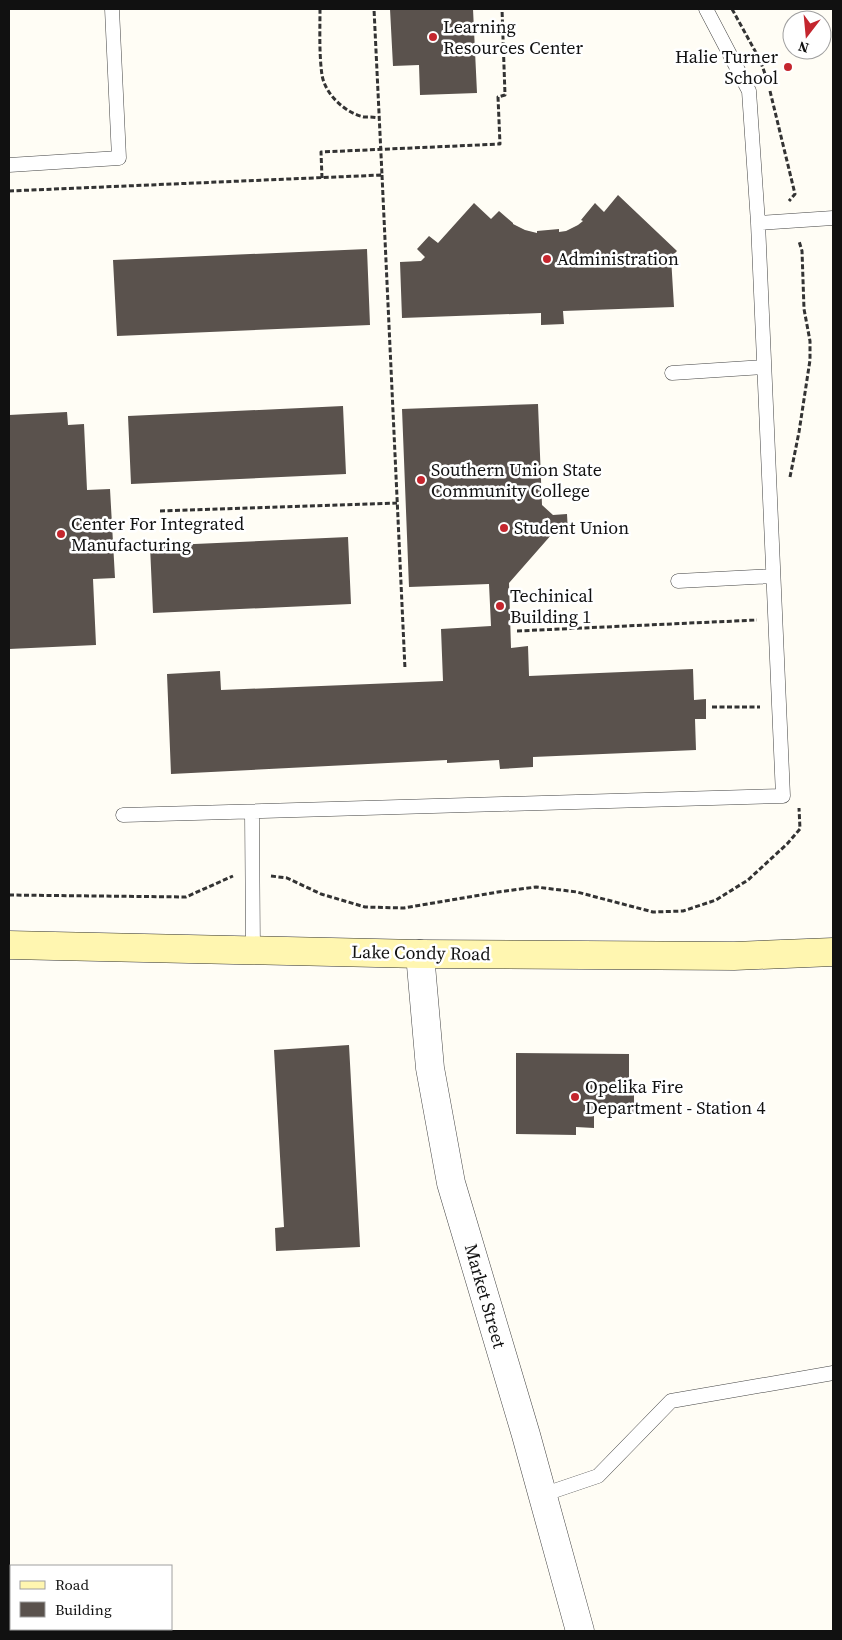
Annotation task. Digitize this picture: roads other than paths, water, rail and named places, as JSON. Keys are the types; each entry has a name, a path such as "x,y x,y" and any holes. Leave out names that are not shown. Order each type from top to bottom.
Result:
{"street":[{"name":"Lake Condy Road","path":"9,945 420,954 734,956 833,952"},
{"name":"Market Street","path":"420,954 430,1068 451,1183 580,1631"}],"lane":[{"path":"9,165 119,158 112,9"},
{"path":"123,815 783,796 758,223 749,91 706,9"},
{"path":"758,223 833,218"},
{"path":"672,373 764,367"},
{"path":"678,582 773,576"},
{"path":"252,812 253,950"},
{"path":"542,1495 598,1476 671,1401 833,1374"}],"place":[{"name":"Learning Resources Center","path":"433,37"},
{"name":"Halie Turner School","path":"788,67"},
{"name":"Administration","path":"547,259"},
{"name":"Southern Union State Community College","path":"421,480"},
{"name":"Student Union","path":"504,528"},
{"name":"Center For Integrated Manufacturing","path":"61,534"},
{"name":"Techinical Building 1","path":"500,606"},
{"name":"Opelika Fire Department - Station 4","path":"575,1097"}]}
